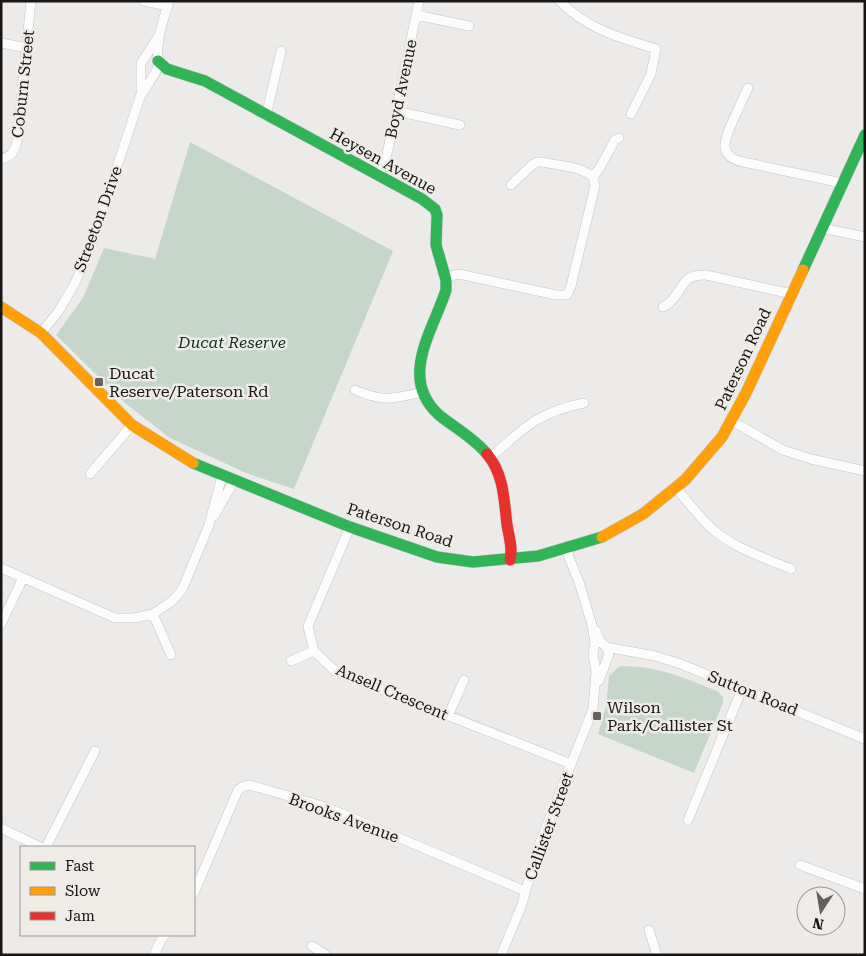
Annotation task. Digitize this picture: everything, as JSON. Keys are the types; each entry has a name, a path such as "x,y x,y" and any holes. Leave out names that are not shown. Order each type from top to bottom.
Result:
{"street":[{"name":"Coburn Street","path":"1,159 8,157 14,152 18,142 31,1"},
{"path":"144,1 169,4 159,36 157,68"},
{"name":"Boyd Avenue","path":"379,175 386,160 419,1"},
{"path":"560,1 567,9 603,32 656,49 650,74 631,114"},
{"path":"416,14 469,26"},
{"path":"157,68 148,75 142,70 141,63 159,36"},
{"path":"1,43 27,48"},
{"path":"266,116 281,51"},
{"path":"144,58 152,57 157,68"},
{"name":"Heysen Avenue","path":"157,68 167,69 184,76 205,81 266,116 379,175 429,203 435,209 438,222 436,244 446,280 444,298 420,364 419,381 422,392"},
{"name":"Streeton Drive","path":"41,333 58,312 75,283 91,246 140,97 157,68"},
{"name":"Streeton Drive","path":"140,97 142,70"},
{"path":"748,88 726,136 725,148 731,158 842,183"},
{"path":"396,111 460,124"},
{"name":"Paterson Road","path":"1,307 41,333 132,425 186,460 350,527 437,557 474,562 538,556 599,539 643,514 690,476 712,451 732,421 865,135"},
{"path":"593,177 615,140 620,138"},
{"path":"446,280 452,282 468,277 556,295 567,295 572,286 594,193 593,177 588,172 581,170 537,162 511,185"},
{"path":"822,228 865,237"},
{"path":"663,307 672,300 692,275 699,274 792,294"},
{"path":"355,390 371,397 394,399 422,392 430,406 442,418 478,443 496,468 502,486 512,552 510,560"},
{"path":"490,458 520,431 537,419 565,406 584,403"},
{"path":"732,421 783,450 811,459 865,470"},
{"path":"90,474 132,425"},
{"path":"209,525 222,476"},
{"path":"1,568 115,618 134,618 153,614 172,601 182,590 209,525 234,481"},
{"path":"676,488 700,516 722,536 744,550 791,569"},
{"path":"291,660 314,652 308,626 350,527"},
{"name":"Callister Street","path":"569,548 568,555 592,622 609,654 595,696"},
{"path":"1,624 23,578"},
{"path":"153,614 171,654"},
{"name":"Callister Street","path":"501,955 526,891 539,845 593,709 596,672 592,622"},
{"path":"605,646 601,645 595,654 598,661 607,659"},
{"name":"Sutton Road","path":"605,646 655,656 686,666 865,738"},
{"name":"Ansell Crescent","path":"314,652 335,671 571,764"},
{"name":"Sutton Road","path":"607,659 638,654"},
{"path":"448,716 464,680"},
{"path":"688,820 742,689"},
{"path":"47,846 95,751"},
{"name":"Brooks Avenue","path":"195,890 238,790 250,785 326,808 526,891"},
{"path":"1,828 38,846"},
{"path":"800,865 865,889"},
{"path":"649,930 657,955"},
{"path":"154,955 164,936"},
{"path":"312,946 326,955"}],"green space":[{"name":"Ducat Reserve","path":"190,142 393,251 294,489 246,473 170,438 125,403 56,335 83,298 104,248 155,259"},
{"path":"620,666 634,666 670,673 717,691 723,697 723,703 694,773 598,734 606,707 609,676"}],"traffic: fast":[{"path":"158,61 167,69 205,81 422,199 435,209 437,215 436,245 446,280 446,290 422,354 421,386 427,401 439,415 470,438 487,454"},
{"path":"803,270 865,135"},
{"path":"193,463 350,527 437,557 473,562 538,556 602,537"}],"traffic: slow":[{"path":"602,537 643,514 685,480 722,437 746,393 803,270"},
{"path":"1,307 41,333 132,425 193,463"}],"traffic: jam":[{"path":"487,454 497,470 504,497 511,547 510,560"}],"place":[{"name":"Ducat Reserve/Paterson Rd","path":"99,382"},
{"name":"Wilson Park/Callister St","path":"597,716"}]}
